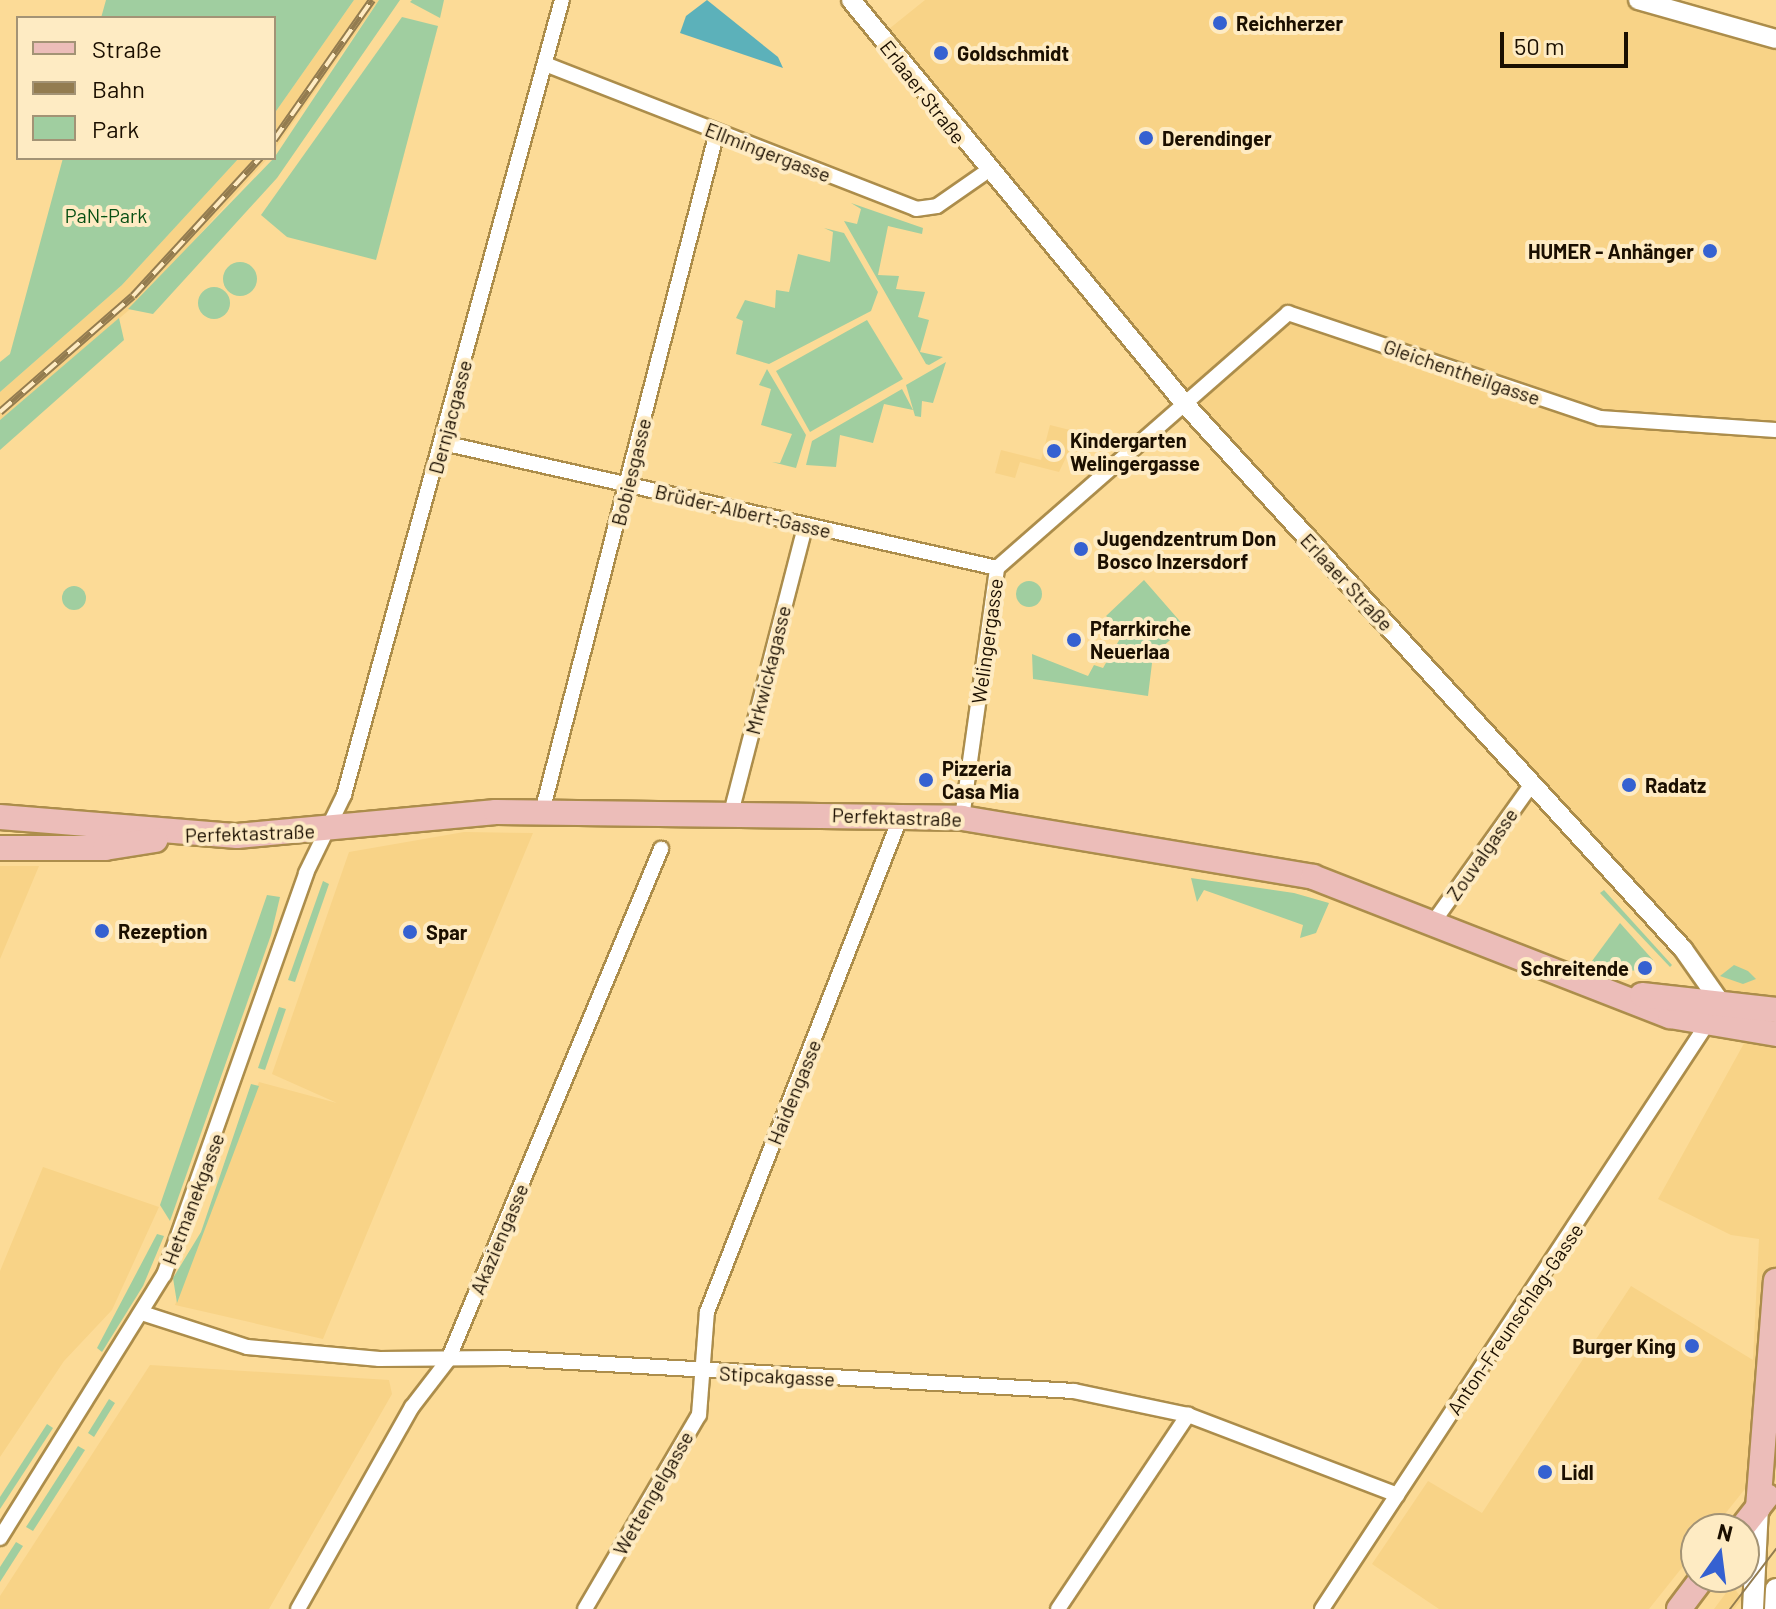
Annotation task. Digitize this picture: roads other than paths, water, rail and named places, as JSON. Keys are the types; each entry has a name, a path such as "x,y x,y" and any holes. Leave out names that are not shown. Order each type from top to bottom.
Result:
{"main road":[{"name":"Perfektastraße","path":"0,848 105,848 173,836 327,830 542,812 962,818 1291,871 1705,1027"},
{"name":"Perfektastraße","path":"0,817 173,836"},
{"name":"Perfektastraße","path":"1596,986 1723,1006"},
{"path":"1723,1006 1776,1010"},
{"path":"1705,1027 1776,1034"},
{"path":"1753,1609 1776,1281"},
{"path":"1754,1513 1776,1485"},
{"path":"1775,1609 1776,1589"}],"street":[{"name":"Dernjacgasse","path":"327,830 375,703 562,0"},
{"name":"Erlaaer Straße","path":"851,0 986,172 1184,403 1683,949 1723,1006"},
{"path":"1638,0 1776,39"},
{"name":"Ellmingergasse","path":"545,64 916,209 937,206 986,172"},
{"name":"Bobiesgasse","path":"542,812 717,132"},
{"name":"Gleichentheilgasse","path":"1184,403 1288,313 1600,418 1776,430"},
{"name":"Welingergasse","path":"962,818 997,568 1184,403"},
{"name":"Brüder-Albert-Gasse","path":"443,443 997,568"},
{"name":"Mrkwickagasse","path":"731,813 805,526"},
{"name":"Zouvalgasse","path":"1432,924 1532,784"},
{"name":"Haidengasse","path":"704,1372 707,1312 901,816"},
{"name":"Hetmanekgasse","path":"0,1538 145,1314 184,1229 306,873 327,830"},
{"name":"Akaziengasse","path":"298,1609 412,1407 448,1360 661,849"},
{"name":"Anton-Freunschlag-Gasse","path":"1322,1609 1705,1027"},
{"name":"Stipcakgasse","path":"145,1314 247,1347 1074,1391 1188,1415 1397,1495"},
{"name":"Wettengelgasse","path":"585,1609 699,1415 704,1372"},
{"path":"1058,1609 1188,1415"}],"water":[{"path":"707,0 778,57 783,68 680,33 686,16"}],"tram line":[{"path":"1730,1609 1776,1549"}],"railway":[{"path":"276,137 372,0"},
{"path":"0,412 133,296 258,160"}],"place":[{"name":"Reichherzer","path":"1220,23"},
{"name":"Goldschmidt","path":"941,53"},
{"name":"Derendinger","path":"1146,138"},
{"name":"HUMER - Anhänger","path":"1710,251"},
{"name":"Kindergarten Welingergasse","path":"1054,451"},
{"name":"Jugendzentrum Don Bosco Inzersdorf","path":"1081,549"},
{"name":"Pfarrkirche Neuerlaa","path":"1074,640"},
{"name":"Pizzeria Casa Mia","path":"926,780"},
{"name":"Radatz","path":"1629,785"},
{"name":"Rezeption","path":"102,931"},
{"name":"Spar","path":"410,932"},
{"name":"Schreitende","path":"1645,968"},
{"name":"Burger King","path":"1692,1346"},
{"name":"Lidl","path":"1545,1472"}],"park label":[{"name":"PaN-Park","path":"106,215"}]}
